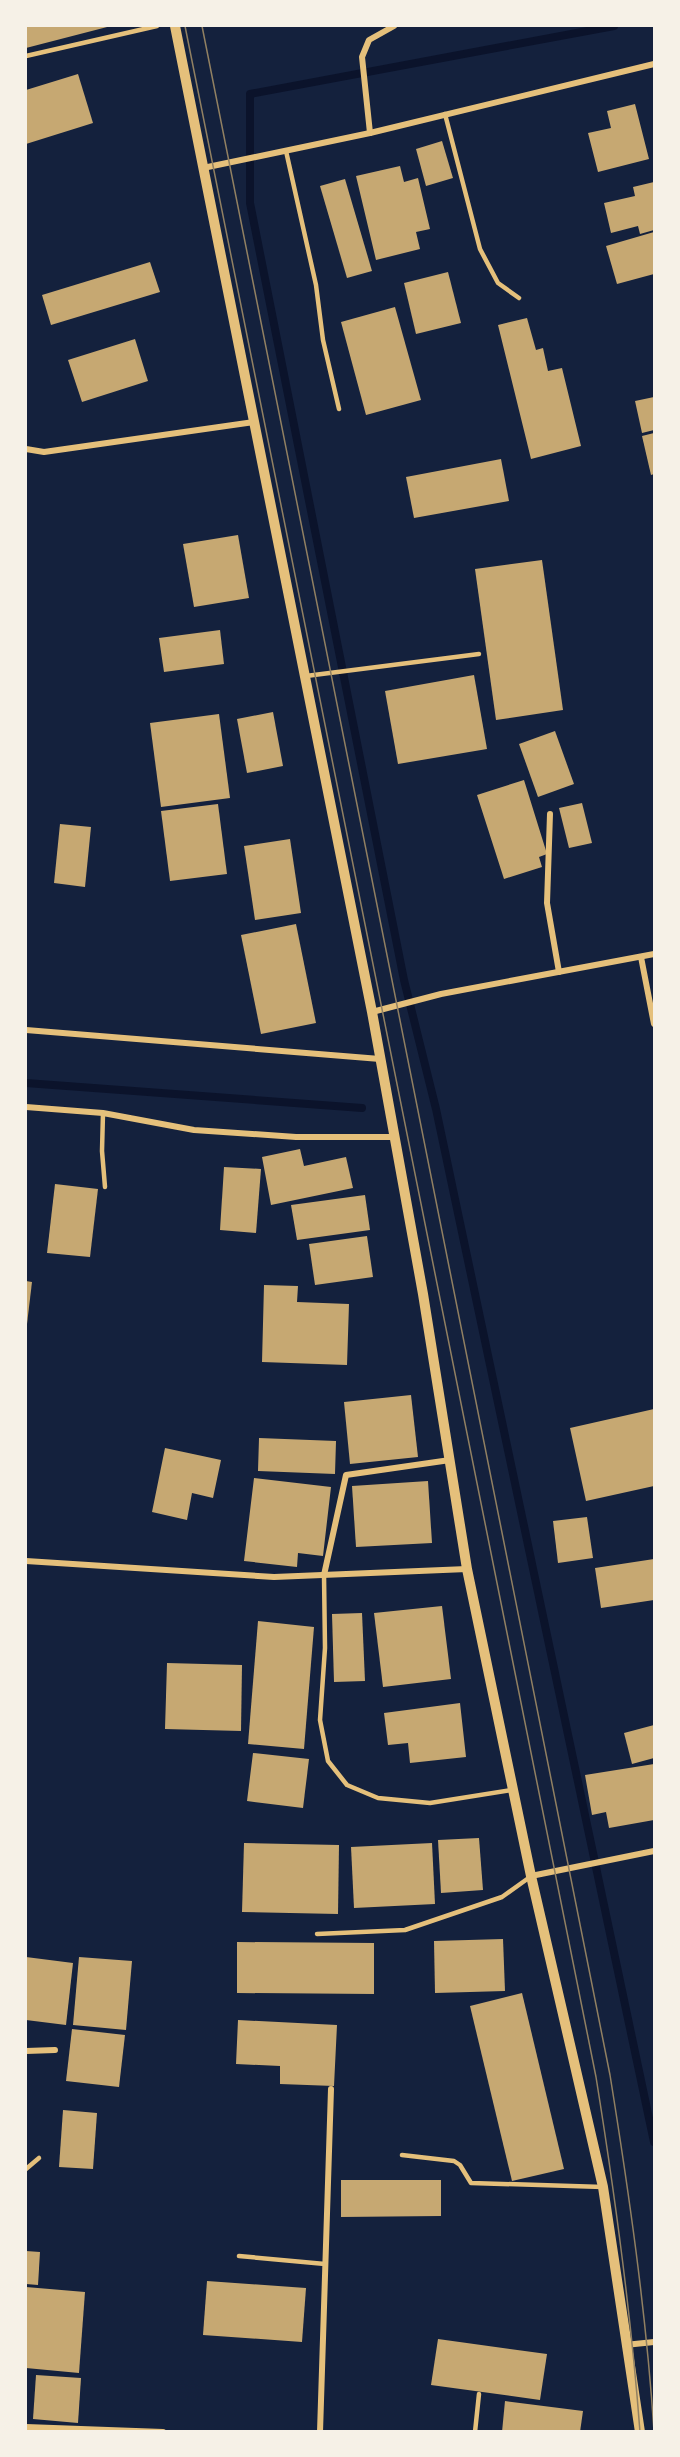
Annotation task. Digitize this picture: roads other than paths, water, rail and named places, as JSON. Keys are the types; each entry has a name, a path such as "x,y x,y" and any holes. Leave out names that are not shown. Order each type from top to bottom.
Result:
{"street":[{"path":"175,26 372,1012 423,1294 467,1569 531,1876 603,2187 624,2344 640,2432"},
{"path":"370,133 364,94 362,57 369,40 394,26"},
{"path":"203,168 370,133 654,64"},
{"path":"26,449 44,452 254,422"},
{"path":"550,814 547,903 559,972"},
{"path":"372,1012 441,994 654,954"},
{"path":"641,957 654,1024"},
{"path":"26,1030 380,1059"},
{"path":"26,1107 103,1113 194,1130 296,1137 393,1137"},
{"path":"324,1575 346,1475 450,1460"},
{"path":"26,1561 274,1577 467,1569"},
{"path":"531,1876 654,1851"},
{"path":"26,2051 55,2050"},
{"path":"320,2432 331,2089"},
{"path":"624,2344 654,2342"},
{"path":"26,2427 36,2430 163,2432"}],"lane":[{"path":"26,56 157,26"},
{"path":"445,114 480,249 498,283 519,298"},
{"path":"286,151 316,285 323,340 339,409"},
{"path":"304,676 328,675 479,654"},
{"path":"103,1113 102,1151 105,1187"},
{"path":"324,1575 325,1648 320,1720 328,1761 347,1785 378,1798 430,1803 513,1790"},
{"path":"317,1934 405,1930 502,1897 531,1876"},
{"path":"402,2155 454,2161 460,2165 471,2183 603,2187"},
{"path":"26,2169 39,2158"},
{"path":"239,2256 325,2264"},
{"path":"475,2432 479,2394"}],"waterway":[{"path":"614,26 250,94 250,203 404,980 436,1109 654,2142"},
{"path":"26,1083 362,1108"}],"tram line":[{"path":"185,26 596,2077 622,2254 640,2432"},
{"path":"202,26 610,2075 636,2252 654,2431"}]}
